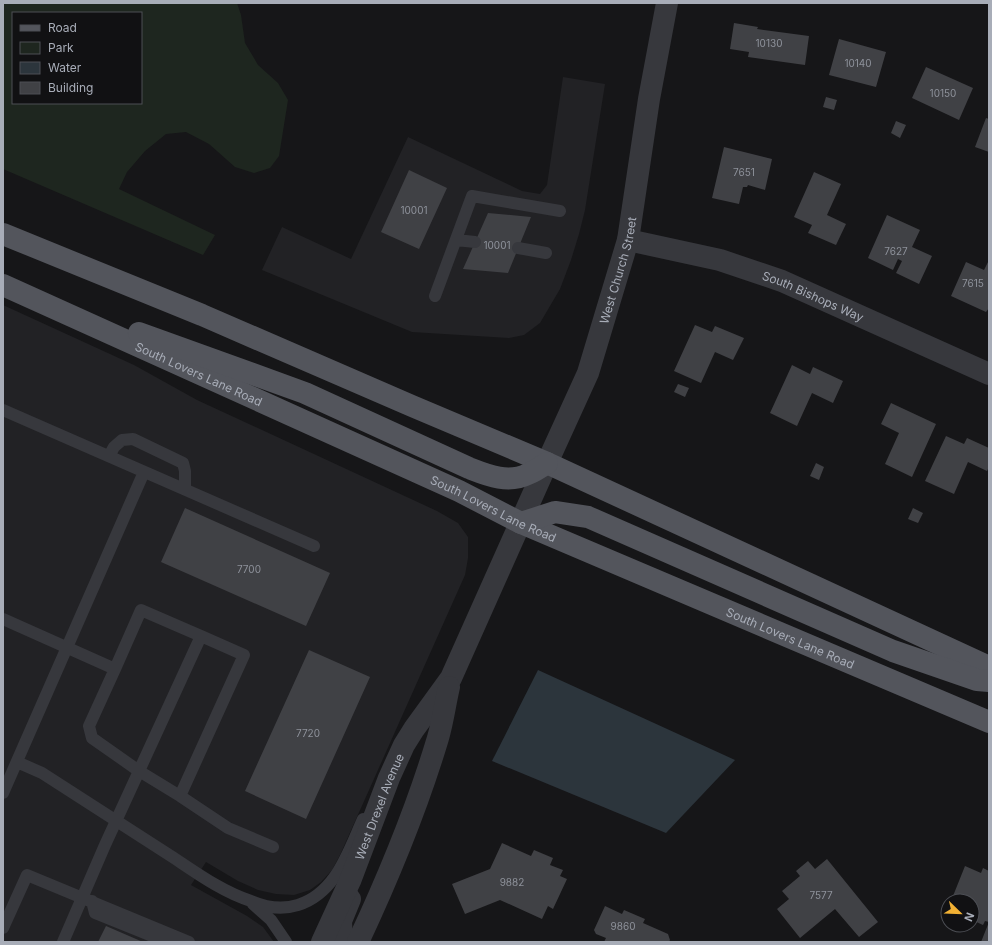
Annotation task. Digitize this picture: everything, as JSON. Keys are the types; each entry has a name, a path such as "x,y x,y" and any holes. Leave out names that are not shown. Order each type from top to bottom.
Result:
{"main road":[{"path":"3,234 202,315 547,463 989,667"},
{"name":"South Lovers Lane Road","path":"3,285 459,491 521,523 989,722"},
{"path":"62,312 145,334 305,393 469,468 492,477 508,479 526,475 547,463"},
{"path":"521,523 555,512 588,517 893,651 977,680 989,681"}],"street":[{"name":"West Church Street","path":"521,523 588,373 628,240 667,3"},
{"name":"South Bishops Way","path":"628,240 720,260 782,281 989,374"},
{"name":"West Drexel Avenue","path":"345,940 378,898 417,801 438,736 451,678 521,523"},
{"name":"West Drexel Avenue","path":"345,940 350,881 389,778 404,745 414,728 451,678"}],"lane":[{"path":"435,296 472,196 560,211"},
{"path":"456,240 475,242"},
{"path":"518,248 546,253"},
{"path":"3,410 314,546"},
{"path":"109,456 114,447 122,440 133,439 182,463 185,471 185,490"},
{"path":"3,793 144,472"},
{"path":"180,796 244,655 141,610 89,726 92,738 139,771 228,828 273,848"},
{"path":"3,618 115,669"},
{"path":"63,942 87,899 104,845 201,636"},
{"path":"17,762 42,773 206,878 249,901 268,907 284,908 298,905 316,896 328,887 344,862 385,768 404,745"},
{"path":"3,928 8,906 27,875 189,942"},
{"path":"87,899 95,914 167,942"},
{"path":"249,901 271,920 286,942"}],"shaded area":[{"path":"563,77 605,84 585,210 571,260 560,289 540,323 524,335 509,338 412,332 262,270 282,227 351,259 408,137 522,191 540,194 547,185"},
{"path":"3,305 134,365 197,400 437,511 458,523 468,537 468,558 465,575 332,870 321,882 310,890 294,895 276,894 258,890 238,881 206,862 191,885 247,916 263,927 274,942 3,942"}],"green space":[{"path":"3,3 237,3 241,15 245,43 258,65 278,83 288,100 279,156 270,168 254,173 235,167 209,144 186,132 166,134 145,151 127,172 119,189 215,235 203,255 3,169"}],"water":[{"path":"538,670 735,760 666,833 492,761"}],"building":[{"path":"734,23 758,27 757,29 809,36 805,65 748,57 749,52 730,49"},
{"path":"839,39 886,52 876,87 829,75"},
{"path":"926,67 973,88 959,120 912,98"},
{"path":"826,97 837,100 834,110 823,107"},
{"path":"986,118 989,119 989,152 975,147"},
{"path":"896,121 906,125 900,138 891,133"},
{"path":"724,147 772,159 765,190 748,185 747,187 743,187 739,204 712,198"},
{"path":"409,170 447,188 419,249 381,232"},
{"path":"814,172 841,184 827,215 846,224 836,245 808,233 812,225 794,217"},
{"path":"488,213 531,217 508,273 463,269"},
{"path":"887,215 920,230 912,247 932,256 919,284 896,273 902,261 898,259 893,270 868,258"},
{"path":"989,260 989,308 986,312 951,296 966,262 984,270"},
{"path":"695,325 712,332 715,326 744,338 733,360 715,352 701,383 674,371"},
{"path":"792,365 810,374 813,367 843,381 833,403 812,393 797,426 770,413"},
{"path":"678,384 689,388 685,397 674,392"},
{"path":"891,403 936,424 912,477 885,464 899,433 881,424"},
{"path":"946,436 964,444 967,438 989,448 989,467 987,471 968,462 954,494 925,481"},
{"path":"816,463 824,467 819,480 810,476"},
{"path":"185,508 330,573 306,626 161,562"},
{"path":"913,508 923,513 918,523 908,519"},
{"path":"309,650 370,677 306,819 245,791"},
{"path":"502,843 531,856 534,850 553,858 550,865 563,870 560,876 567,879 553,909 548,906 542,919 500,900 465,914 452,884 490,869"},
{"path":"827,859 878,922 859,937 835,909 800,938 777,909 789,899 782,891 800,876 796,871 808,861 815,869"},
{"path":"965,866 981,873 983,868 989,871 989,922 985,921 983,925 980,924 980,893 954,893"},
{"path":"605,906 622,914 624,910 645,919 643,923 668,934 670,940 669,942 604,942 606,938 596,934 594,930"},
{"path":"989,922 989,942 981,942"},
{"path":"106,926 143,942 98,942"}]}
